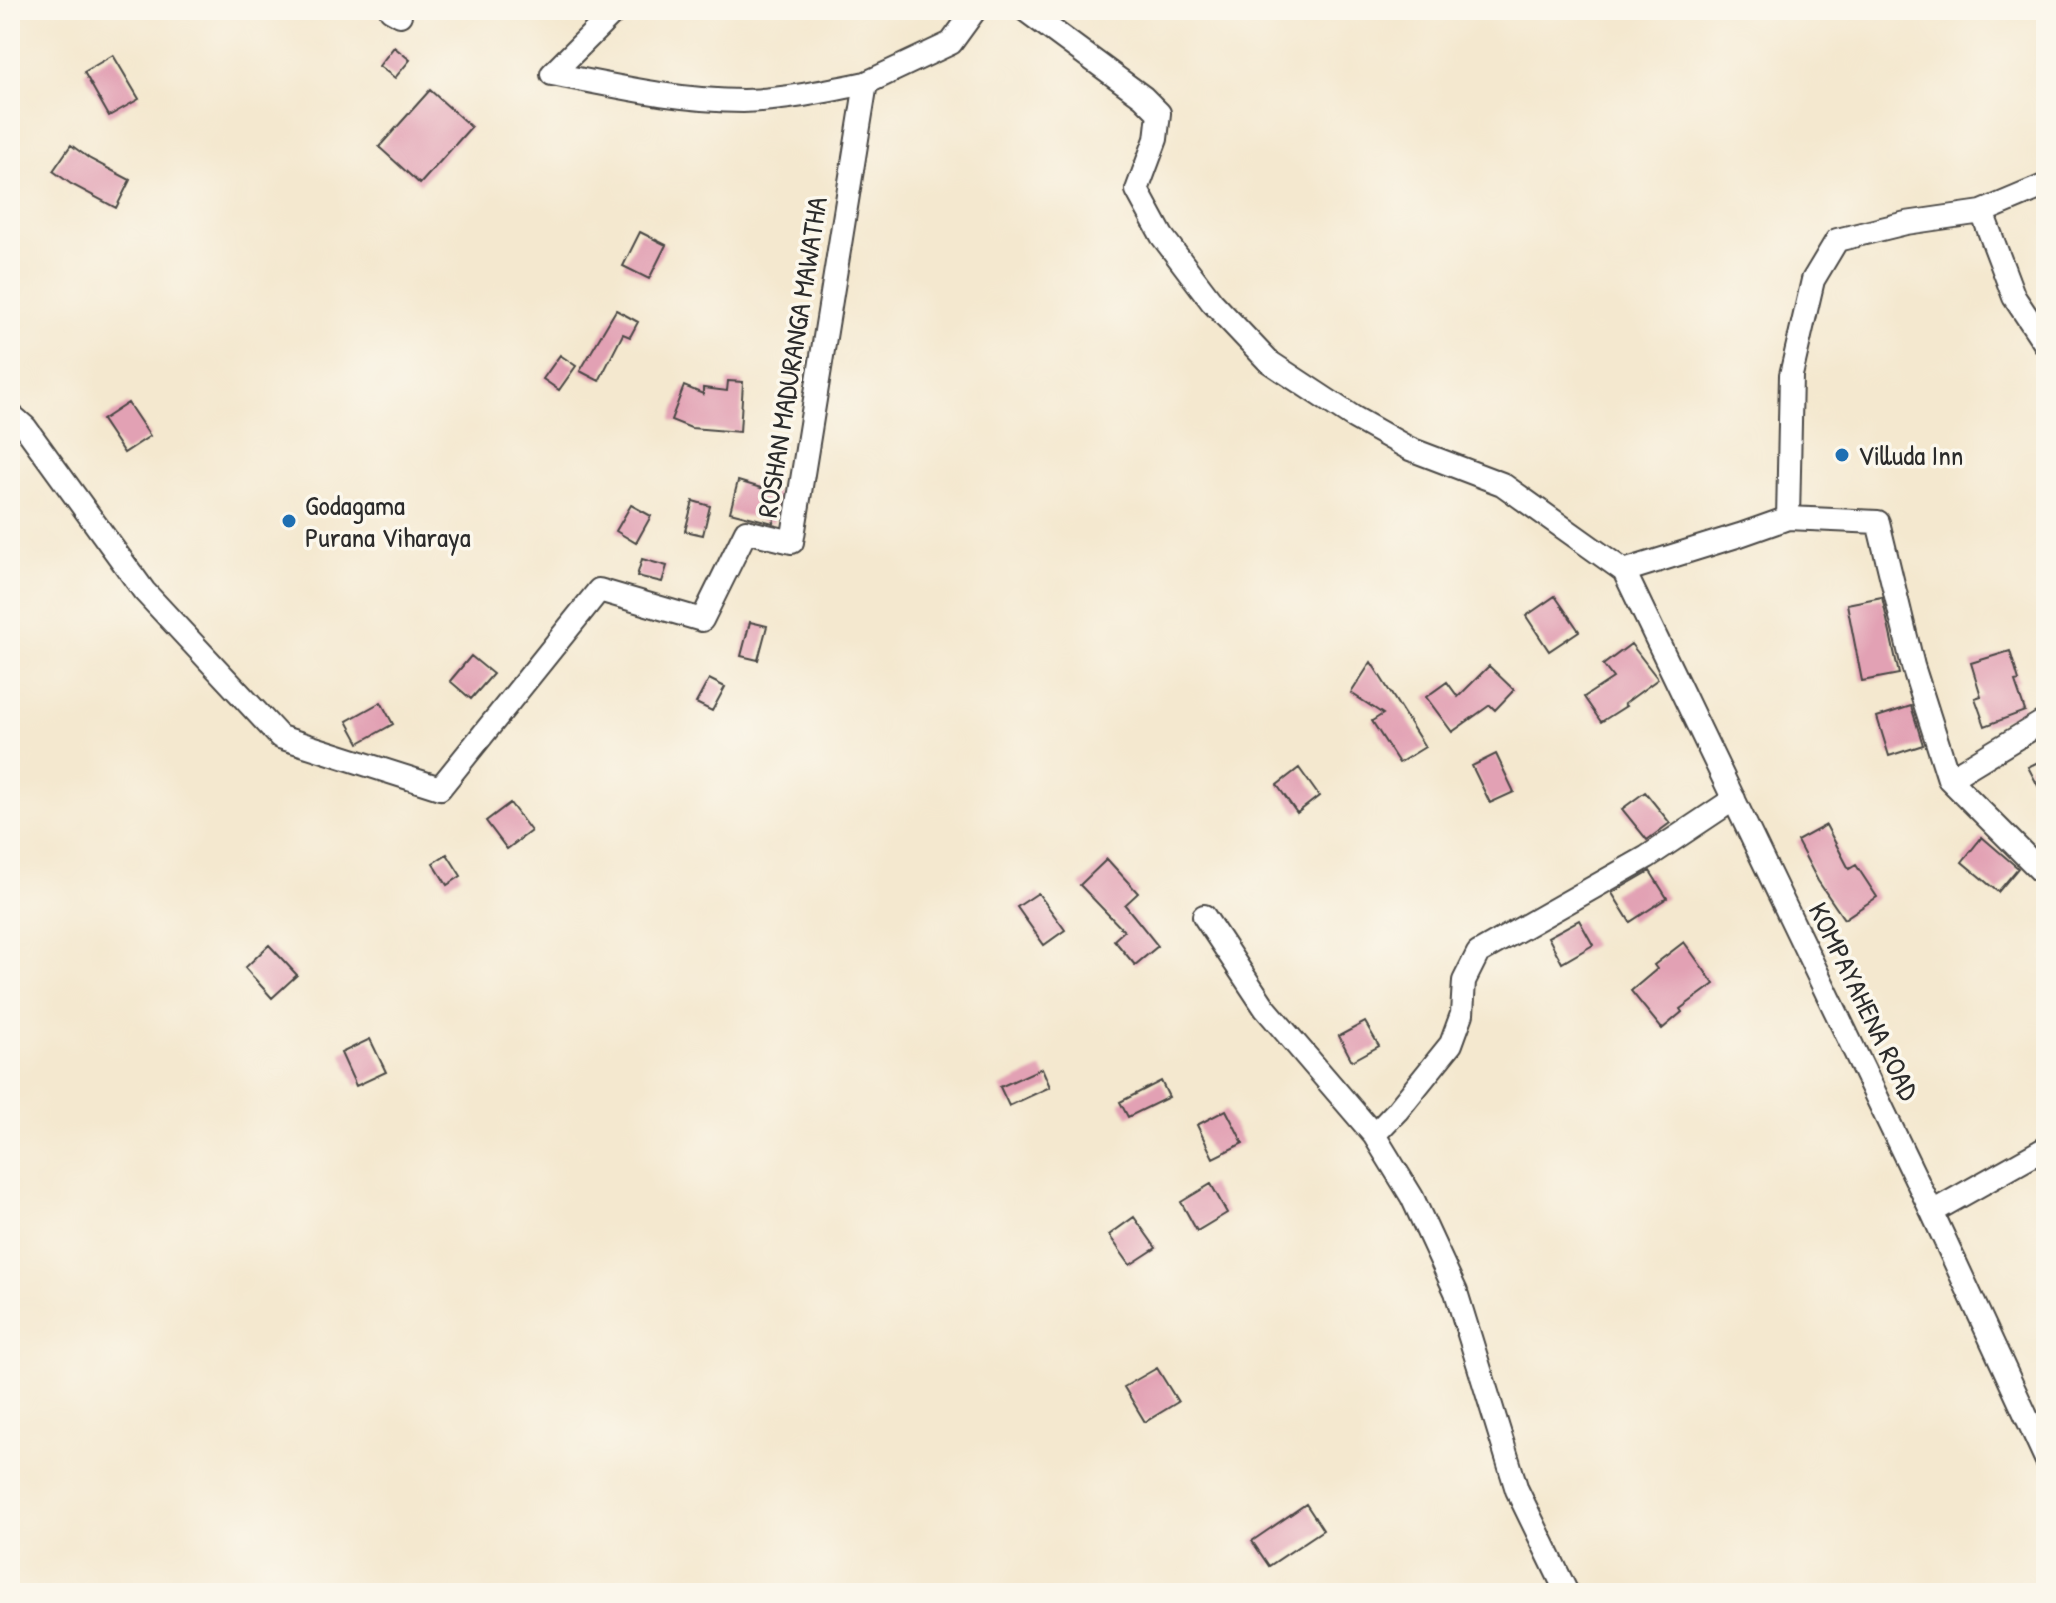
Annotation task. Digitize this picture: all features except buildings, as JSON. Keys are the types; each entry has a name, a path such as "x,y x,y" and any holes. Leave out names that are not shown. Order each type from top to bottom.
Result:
{"street":[{"path":"616,10 552,74 662,95 744,101 866,83 951,43 975,10"},
{"name":"KOMPAYAHENA ROAD","path":"1025,10 1143,97 1159,113 1156,139 1137,190 1162,236 1212,302 1268,361 1353,417 1410,449 1502,484 1624,571 2043,1444"},
{"name":"ROSHAN MADURANGA MAWATHA","path":"10,414 25,427 144,591 280,737 440,788 599,590 702,620 746,531 792,542 866,83"},
{"path":"1788,518 1791,375 1813,280 1837,240 1906,223 1982,212 2046,185"},
{"path":"1982,212 2014,297 2046,345"},
{"path":"1624,571 1788,518 1878,522 1913,666 1949,779 2046,876"},
{"path":"1949,779 2046,720"},
{"path":"1374,1135 1451,1044 1462,1014 1464,981 1478,953 1647,857 1734,799"},
{"path":"1204,916 1265,1008 1374,1135 1412,1197 1456,1292 1517,1490 1567,1593"},
{"path":"1932,1212 2046,1148"}],"place":[{"name":"Villuda Inn","path":"1842,455"},
{"name":"Godagama Purana Viharaya","path":"289,521"}]}
